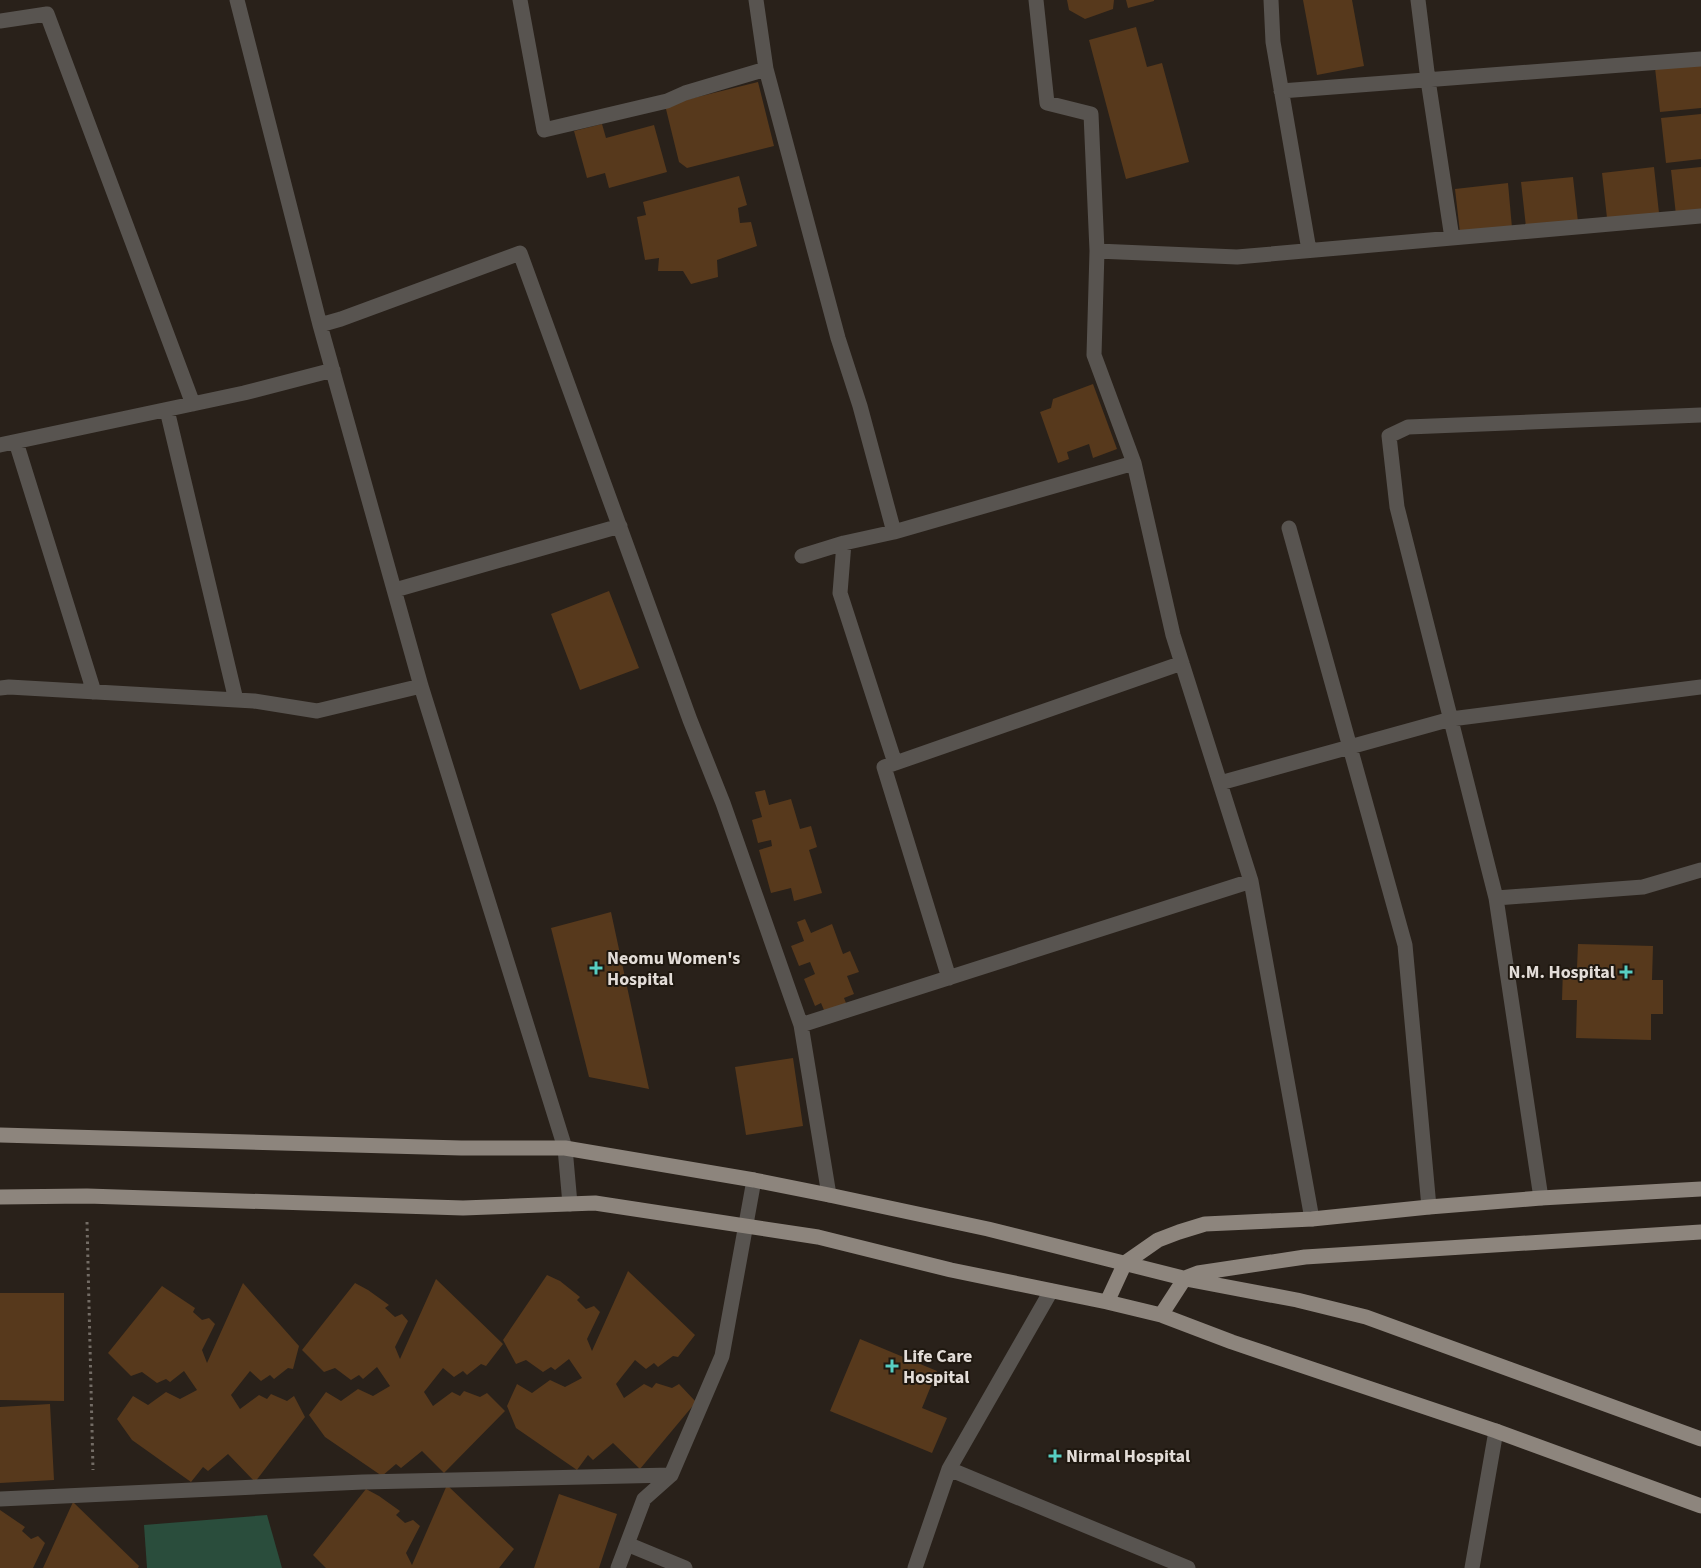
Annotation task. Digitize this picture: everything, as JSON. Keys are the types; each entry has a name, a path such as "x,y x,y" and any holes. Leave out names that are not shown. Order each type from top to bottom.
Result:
{"main road":[{"path":"0,1135 461,1148 565,1148 754,1180 988,1229 1184,1278 1297,1300 1366,1317 1701,1439"},
{"path":"1107,1302 1125,1263 1158,1240 1205,1224 1312,1219 1541,1198 1701,1189"},
{"path":"0,1197 87,1196 463,1208 595,1203 818,1237 950,1270 1161,1315 1232,1342 1496,1431 1701,1506"},
{"path":"1161,1315 1184,1278 1198,1273 1306,1257 1701,1232"}],"street":[{"path":"237,0 320,325 421,686 565,1148 570,1204"},
{"path":"520,0 544,130 667,101 685,93 766,69"},
{"path":"756,0 766,69 838,338 860,406 894,532"},
{"path":"1036,0 1047,103 1091,114 1098,251 1094,355 1134,463 1173,635 1251,881 1312,1219"},
{"path":"1271,0 1273,42 1309,250"},
{"path":"1418,0 1452,238"},
{"path":"0,21 47,14 193,404"},
{"path":"1281,91 1701,59"},
{"path":"1098,251 1237,257 1701,216"},
{"path":"320,325 341,320 520,253 723,803 801,1025 829,1195"},
{"path":"0,445 244,394 333,370"},
{"path":"167,410 236,700"},
{"path":"1541,1198 1496,898 1397,507 1389,436 1408,427 1701,416"},
{"path":"16,442 94,692"},
{"path":"802,556 844,543 894,532 1134,463"},
{"path":"395,590 620,526"},
{"path":"1289,528 1405,945 1429,1207"},
{"path":"844,543 840,593 895,763"},
{"path":"949,978 884,767 1182,663"},
{"path":"0,688 254,701 317,711 421,686"},
{"path":"1220,783 1451,719 1701,687"},
{"path":"1496,898 1643,887 1701,870"},
{"path":"801,1025 1251,881"},
{"path":"618,1568 644,1499 671,1475 722,1356 754,1180"},
{"path":"915,1568 949,1469 1051,1291"},
{"path":"1472,1568 1496,1431"},
{"path":"949,1469 1188,1568"},
{"path":"0,1499 363,1482 671,1475"},
{"path":"627,1544 685,1568"}],"path":[{"path":"87,1196 94,1494"}],"green space":[{"path":"267,1515 282,1568 147,1568 144,1525"}],"building":[{"path":"1067,0 1114,0 1113,9 1085,19 1069,10"},
{"path":"1126,0 1154,0 1154,1 1128,8"},
{"path":"1303,0 1352,0 1364,66 1317,75"},
{"path":"1136,27 1147,67 1162,63 1189,162 1126,179 1089,40"},
{"path":"1701,63 1701,108 1660,112 1655,68"},
{"path":"758,82 774,146 687,168 679,162 665,105"},
{"path":"1701,114 1701,159 1666,163 1661,118"},
{"path":"602,124 606,138 654,125 667,172 609,188 605,173 587,178 574,131"},
{"path":"1654,167 1659,213 1607,218 1602,173"},
{"path":"1701,167 1701,212 1676,215 1671,170"},
{"path":"739,176 747,205 738,208 740,223 751,222 757,246 717,260 718,277 691,284 683,271 658,271 659,258 645,260 637,217 646,215 643,202"},
{"path":"1573,177 1578,222 1526,227 1521,182"},
{"path":"1508,183 1512,228 1460,233 1455,189"},
{"path":"1093,384 1117,449 1093,458 1089,444 1067,452 1069,459 1058,463 1040,412 1051,408 1053,399"},
{"path":"609,591 639,668 580,690 551,614"},
{"path":"765,790 769,805 791,799 800,829 811,826 817,847 809,850 822,893 794,901 791,888 771,893 759,850 772,846 771,840 758,843 752,820 762,817 755,792"},
{"path":"611,912 649,1089 589,1077 551,928"},
{"path":"805,919 811,933 832,924 843,954 850,951 859,972 847,976 854,994 844,998 848,1008 826,1015 821,1003 815,1006 804,979 815,974 810,962 799,966 791,946 804,941 797,922"},
{"path":"1578,944 1653,946 1652,980 1663,980 1663,1014 1651,1014 1651,1040 1576,1038 1577,1000 1562,1000 1563,968 1577,968"},
{"path":"793,1058 803,1126 746,1135 735,1067"},
{"path":"628,1271 695,1335 678,1357 673,1356 658,1367 654,1363 646,1369 635,1360 616,1384 624,1398 644,1384 652,1388 656,1383 672,1388 679,1384 696,1402 640,1469 613,1443 593,1460 588,1455 577,1470 516,1428 507,1406 517,1384 532,1393 550,1380 565,1387 582,1378 569,1359 555,1370 551,1367 543,1372 526,1360 516,1364 503,1340 547,1275 560,1281 580,1297 577,1300 586,1309 594,1306 600,1312 587,1339 592,1351"},
{"path":"436,1279 503,1344 486,1366 481,1364 467,1375 463,1371 454,1377 443,1368 424,1392 433,1406 452,1392 460,1396 464,1391 480,1397 487,1393 505,1411 444,1473 422,1451 401,1468 396,1464 382,1476 325,1437 309,1415 326,1392 341,1401 358,1389 373,1396 390,1386 377,1367 363,1379 359,1375 351,1380 335,1368 324,1372 302,1350 355,1283 389,1305 385,1308 395,1317 402,1314 408,1321 395,1347 400,1359"},
{"path":"243,1283 299,1346 293,1369 288,1368 274,1379 270,1375 261,1381 250,1371 231,1395 240,1409 259,1395 267,1399 271,1394 287,1401 294,1396 305,1417 255,1482 228,1454 208,1471 203,1467 191,1482 132,1440 117,1419 133,1396 148,1405 166,1392 180,1399 197,1390 184,1371 170,1382 166,1379 157,1383 142,1372 131,1376 108,1353 162,1286 195,1308 193,1312 202,1320 209,1318 215,1324 202,1350 207,1363"},
{"path":"0,1293 64,1293 64,1401 0,1400"},
{"path":"860,1339 937,1371 922,1408 947,1418 932,1453 830,1411"},
{"path":"50,1404 54,1480 0,1483 0,1407"},
{"path":"447,1485 514,1549 499,1568 326,1568 313,1555 366,1489 400,1511 396,1515 405,1523 413,1520 420,1526 406,1553 412,1565"},
{"path":"559,1494 617,1514 599,1568 534,1568"},
{"path":"73,1502 139,1566 138,1568 43,1568"},
{"path":"0,1510 25,1527 22,1531 31,1539 38,1536 45,1543 33,1568 0,1568"}],"place":[{"name":"Neomu Women's Hospital","path":"596,968"},
{"name":"N.M. Hospital","path":"1626,972"},
{"name":"Life Care Hospital","path":"892,1366"},
{"name":"Nirmal Hospital","path":"1055,1456"}]}
